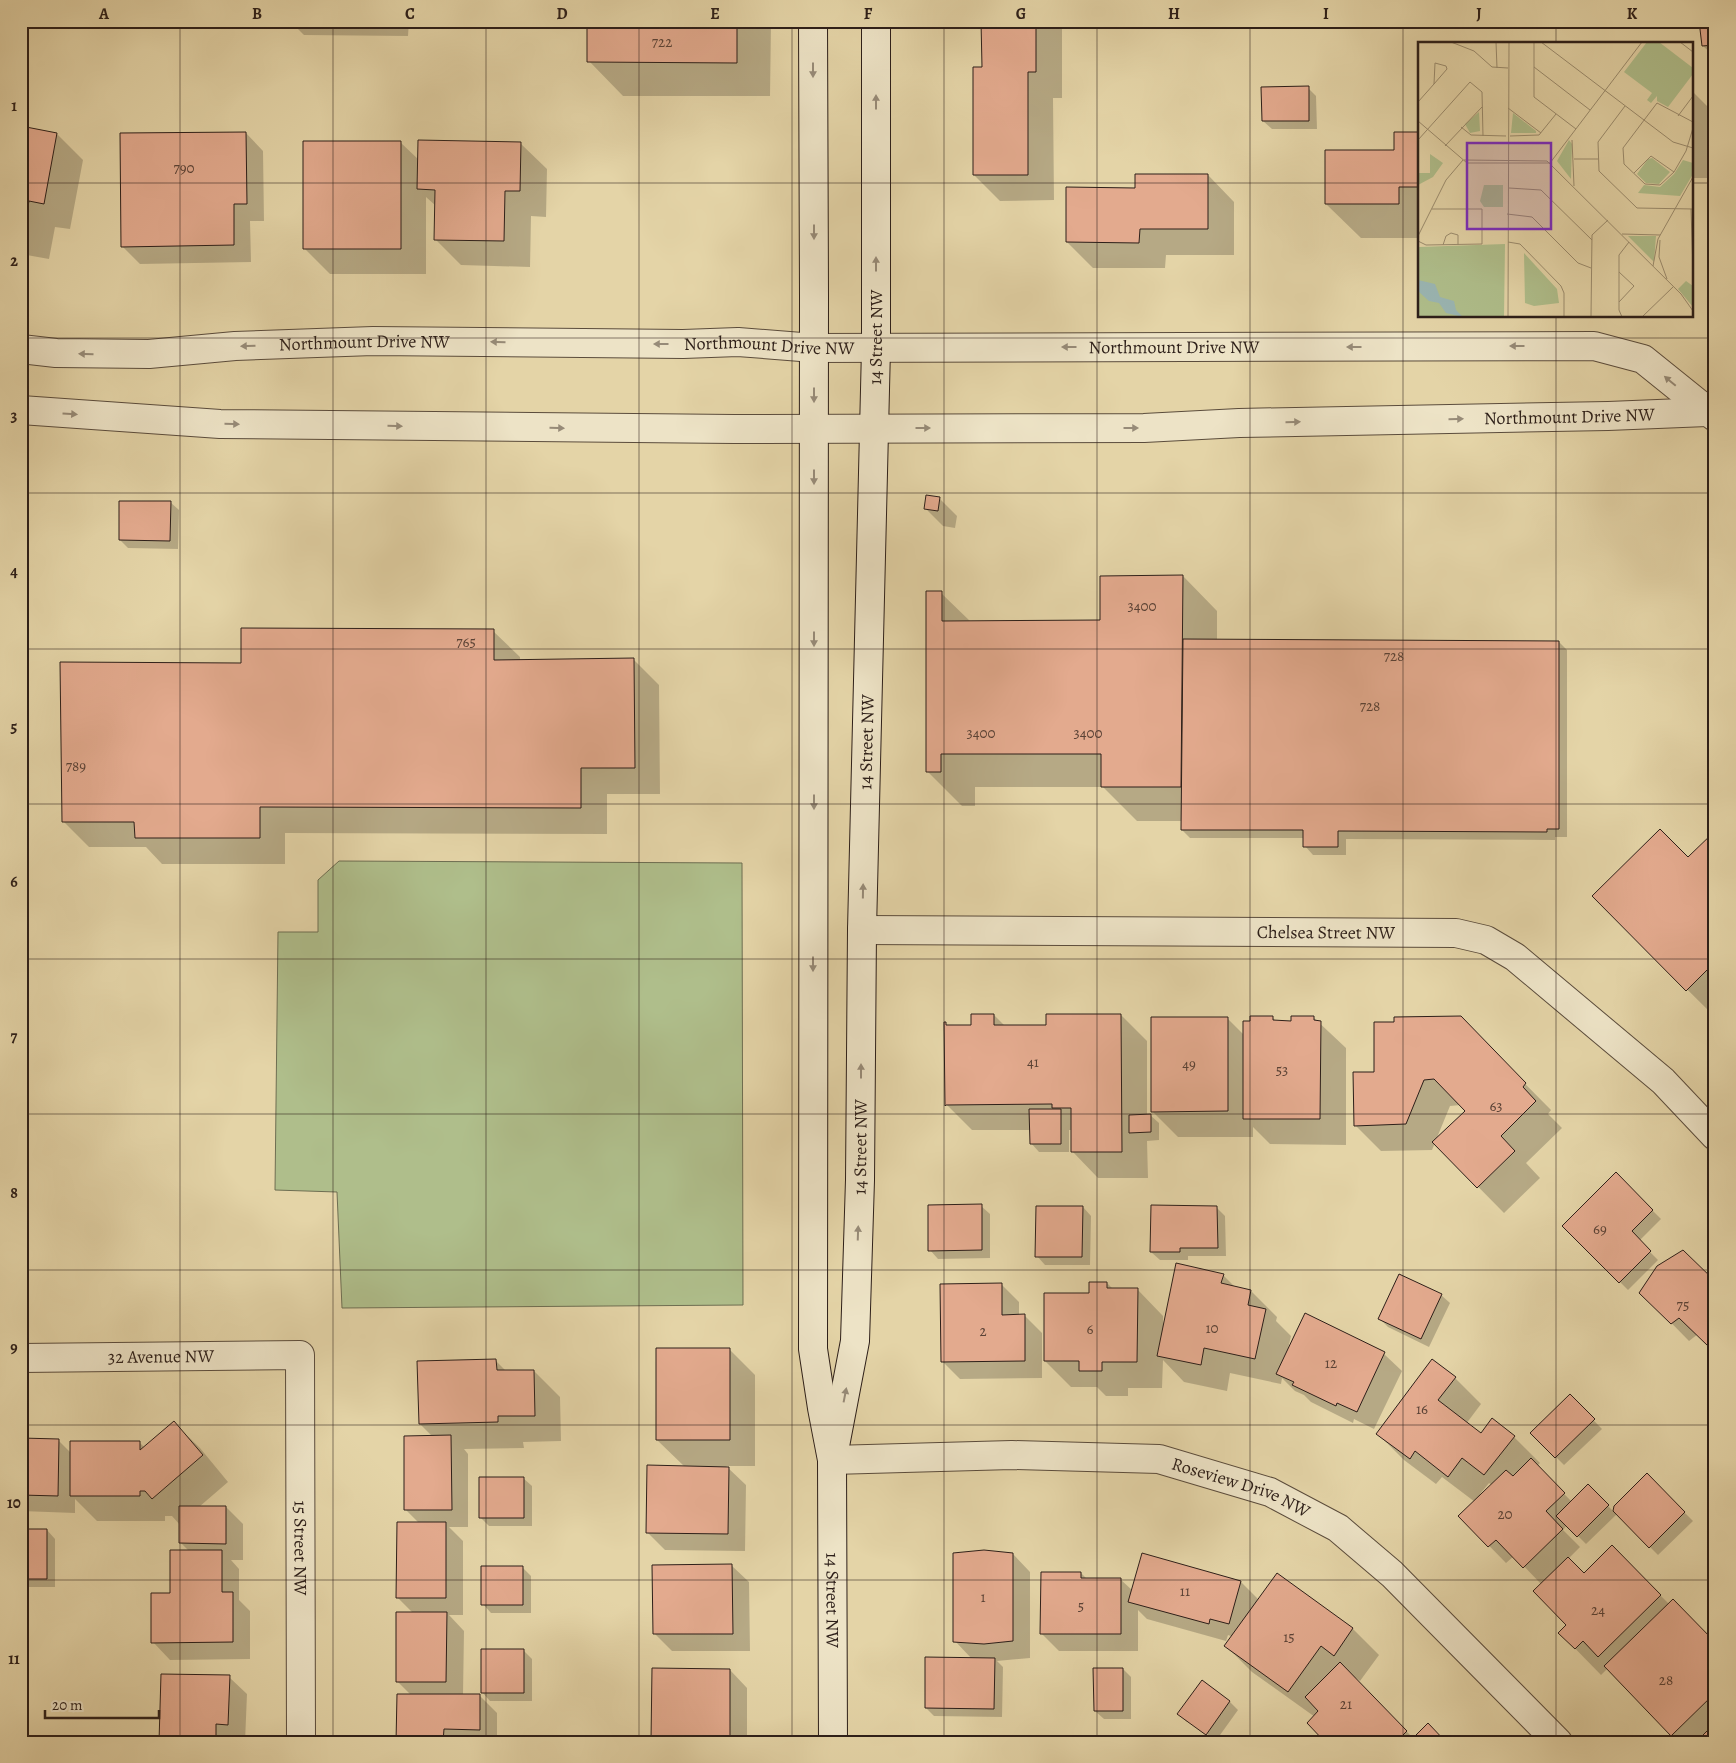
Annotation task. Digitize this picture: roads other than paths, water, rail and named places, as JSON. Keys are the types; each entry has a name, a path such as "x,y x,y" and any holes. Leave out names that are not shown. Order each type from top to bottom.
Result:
{"street":[{"name":"14 Street NW","path":"813,21 813,1349 832,1460 833,1742"},
{"name":"14 Street NW","path":"832,1460 855,1341 860,1180 862,930 876,348 876,21"},
{"name":"Northmount Drive NW","path":"21,350 56,353 149,354 235,346 373,341 683,344 738,342 814,348 1594,346 1643,359 1712,411"},
{"name":"Northmount Drive NW","path":"21,410 220,424 734,430 814,428 1144,428 1239,423 1608,416 1712,411"},
{"name":"Chelsea Street NW","path":"862,930 1456,933 1486,940 1515,956 1663,1081 1715,1136"},
{"name":"32 Avenue NW","path":"21,1358 300,1355"},
{"name":"15 Street NW","path":"300,1355 301,1742"},
{"name":"Roseview Drive NW","path":"832,1460 1012,1455 1159,1459 1270,1492 1338,1528 1392,1574 1558,1742"}]}
